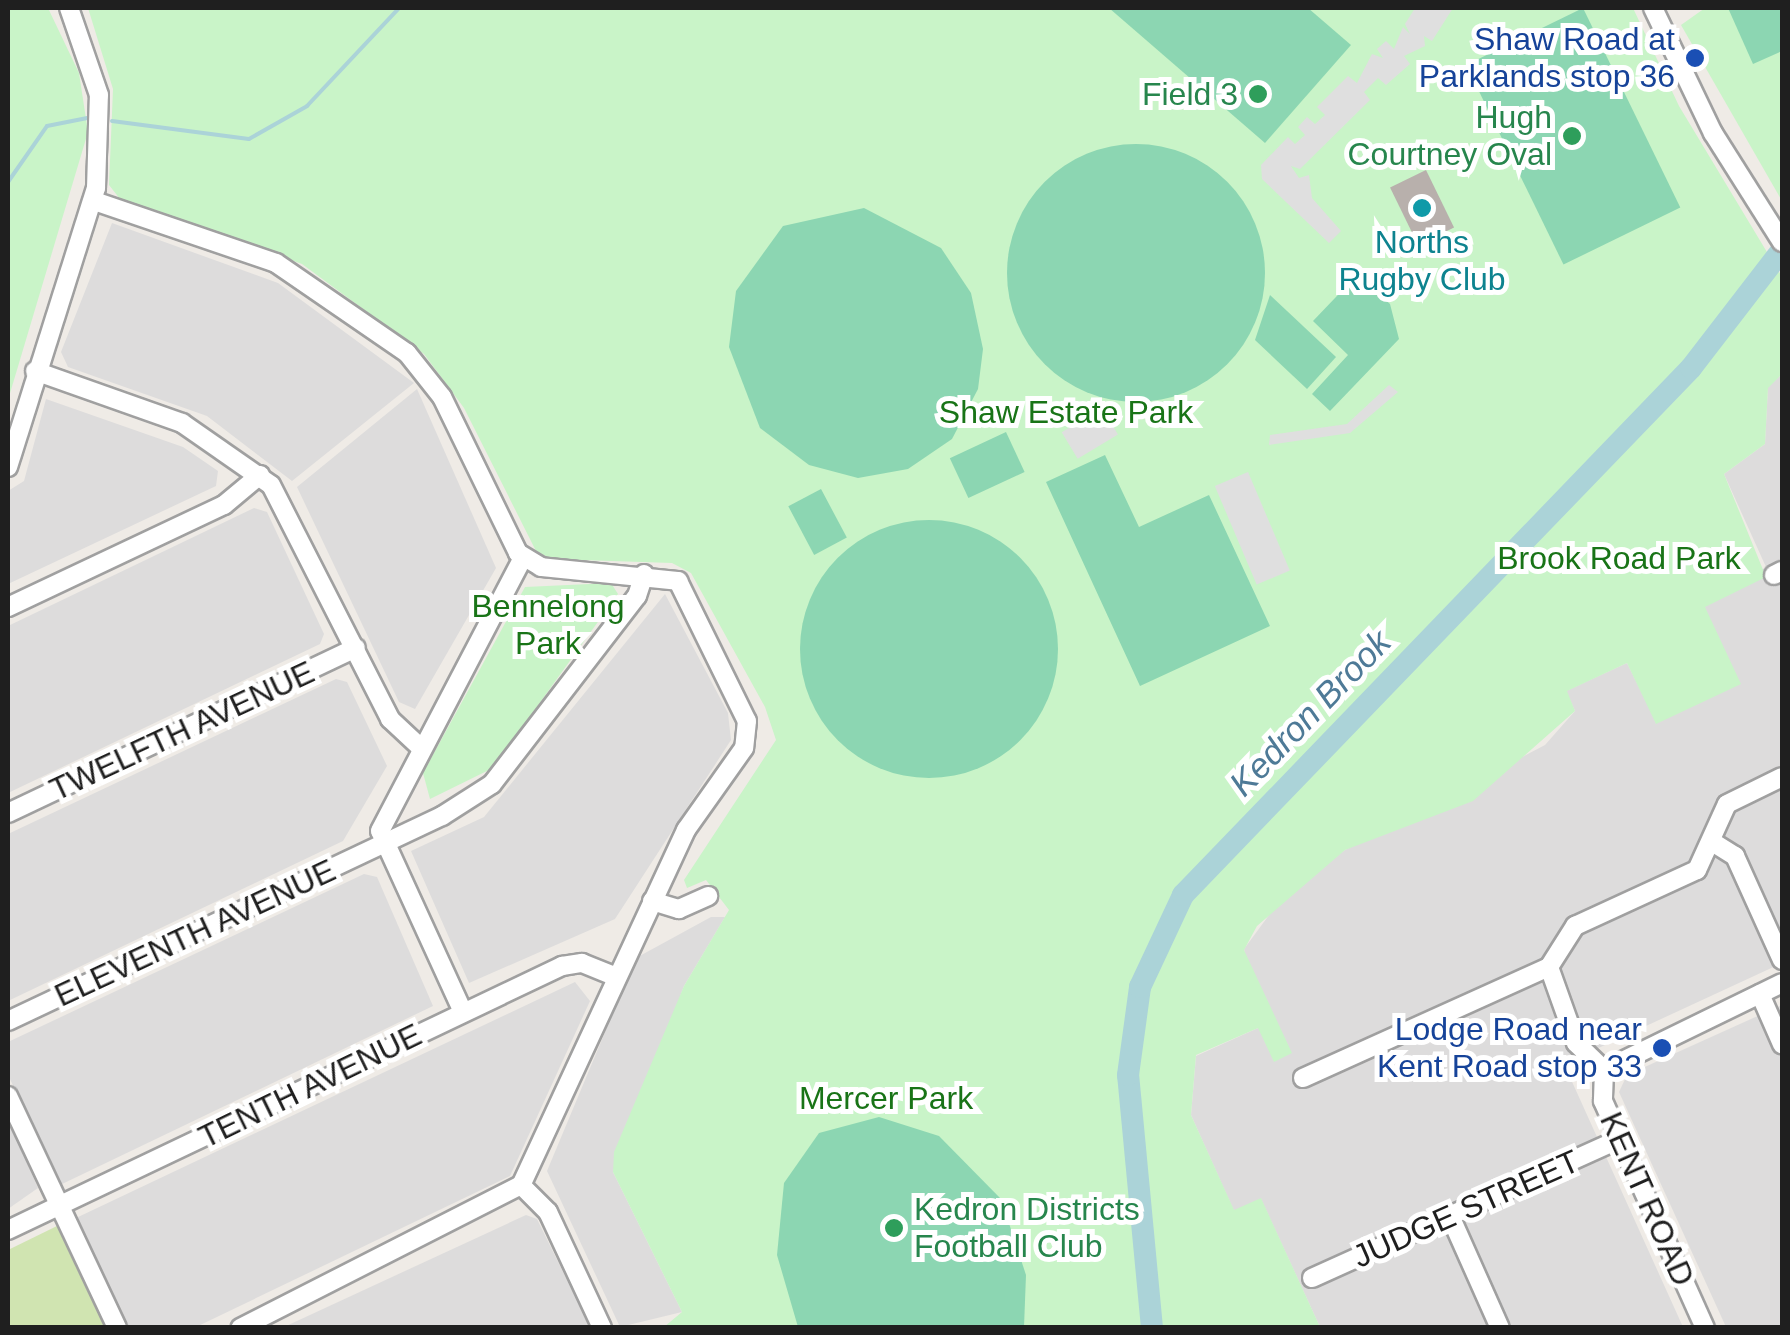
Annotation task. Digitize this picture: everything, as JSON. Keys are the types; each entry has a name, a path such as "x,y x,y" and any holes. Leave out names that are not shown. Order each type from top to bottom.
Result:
{"street":[{"path":"8,467 35,371 94,201 98,95 69,8"},
{"path":"1654,8 1714,133 1782,242"},
{"path":"94,201 276,263 407,353 442,396 524,558"},
{"path":"35,371 182,423 260,475 288,505 394,726 420,747"},
{"path":"8,607 224,505 260,475"},
{"path":"240,1328 521,1186 614,976 702,802 747,742 744,713 691,597 678,581 524,558"},
{"path":"463,1012 382,844 387,810 524,558"},
{"name":"ELEVENTH AVENUE","path":"8,1021 382,844 499,776 636,596 644,574"},
{"name":"TWELFTH AVENUE","path":"8,813 356,648"},
{"path":"1303,1078 1548,967 1575,926 1696,870 1714,842 1727,804 1782,777"},
{"path":"1714,842 1734,856 1782,960"},
{"path":"652,901 678,909 708,896"},
{"name":"TENTH AVENUE","path":"8,1230 568,964 614,976"},
{"name":"KENT ROAD","path":"1548,967 1576,1043 1604,1070 1600,1090 1705,1328"},
{"path":"1604,1070 1782,984"},
{"path":"1760,994 1782,1044"},
{"path":"8,1096 117,1328"},
{"name":"JUDGE STREET","path":"1312,1278 1620,1140"},
{"path":"521,1186 548,1212 602,1328"},
{"path":"1451,1218 1500,1328"}],"shaded area":[{"path":"1415,8 1453,8 1432,41 1424,36 1425,46 1404,56 1410,64 1386,85 1378,78 1364,92 1370,100 1300,169 1291,166 1299,178 1309,175 1312,198 1341,231 1329,243 1262,179 1261,165 1288,137 1295,144 1305,135 1298,127 1307,117 1315,124 1325,115 1317,107 1348,76 1357,83 1372,54 1383,58 1377,49 1386,41 1394,49 1403,27 1410,34 1405,24"},
{"path":"112,223 278,283 414,383 292,481 207,416 68,367 61,352"},
{"path":"1782,374 1782,963 1564,1064 1683,1327 1320,1327 1261,1199 1234,1211 1191,1115 1196,1056 1258,1028 1244,949 1283,896 1345,850 1545,745 1575,711 1566,691 1627,663 1657,723 1704,607 1766,567 1724,474 1765,444 1768,387"},
{"path":"1389,385 1398,392 1350,433 1269,445 1270,435 1347,424"},
{"path":"417,389 496,568 415,709 399,702 297,487"},
{"path":"46,399 183,447 218,471 216,486 8,584 8,491 24,481"},
{"path":"1102,408 1118,435 1078,459 1062,432"},
{"path":"1248,472 1290,570 1257,585 1215,486"},
{"path":"254,508 267,512 324,634 320,644 8,793 8,626"},
{"path":"665,594 728,713 731,740 615,919 469,983 411,851 484,817"},
{"path":"336,679 347,682 387,766 343,841 8,1001 8,834"},
{"path":"364,874 377,877 433,1006 60,1185 8,1075 8,1042"},
{"path":"711,917 725,917 684,986 613,1172 682,1312 620,1327 547,1171 636,958"},
{"path":"575,982 590,1001 510,1176 196,1327 127,1327 76,1218"},
{"path":"1782,1005 1782,1327 1726,1327 1619,1092 1627,1075"},
{"path":"8,1119 38,1188 8,1209"},
{"path":"526,1215 537,1219 590,1327 284,1327"}],"green space":[{"path":"8,8 48,8 79,73 88,132 8,400"},
{"name":"Shaw Estate Park","path":"88,8 1633,8 1679,106 1782,277 1782,374 1768,388 1765,444 1724,474 1766,577 1705,607 1741,684 1656,724 1627,663 1567,691 1575,711 1473,801 1345,850 1257,926 1244,950 1292,1053 1274,1062 1258,1028 1196,1055 1191,1115 1234,1210 1261,1198 1320,1327 664,1327 682,1312 613,1172 614,1152 684,986 729,910 706,880 687,888 684,880 776,740 765,707 691,573 672,563 551,559 536,551 464,408 424,354 302,264 120,199 109,185 113,89"},
{"name":"Field 3","path":"1109,8 1308,8 1351,45 1265,143"},
{"name":"Hugh Courtney Oval","path":"1583,8 1680,208 1563,265 1466,65"},
{"path":"1705,8 1782,8 1782,201 1681,25"},
{"path":"1728,8 1782,8 1782,51 1753,64"},
{"path":"1136,144 1186,153 1228,181 1256,223 1265,273 1256,323 1228,365 1186,393 1136,402 1086,393 1044,365 1016,323 1007,273 1016,223 1044,181 1086,153"},
{"path":"864,208 941,248 971,293 983,349 978,389 952,439 908,469 858,478 809,465 760,428 729,347 736,291 783,226"},
{"path":"1357,275 1390,304 1399,339 1330,411 1312,394 1348,355 1313,321"},
{"path":"1270,295 1336,357 1307,389 1255,340"},
{"path":"1006,432 1025,472 968,498 950,458"},
{"path":"1105,455 1139,527 1209,495 1270,626 1140,686 1046,482"},
{"path":"821,489 847,538 814,555 788,506"},
{"path":"929,520 954,522 978,530 1020,558 1048,600 1056,624 1056,674 1048,698 1020,740 978,768 954,776 929,778 904,776 880,768 838,740 810,698 802,674 800,649 802,624 810,600 838,558 880,530 904,522"},
{"name":"Bennelong Park","path":"611,583 618,594 493,768 430,799 423,773 525,587"},
{"name":"Kedron Districts Football Club","path":"879,1117 939,1136 1001,1199 1026,1275 1024,1327 798,1327 777,1255 784,1183 819,1133"},
{"path":"57,1226 105,1327 8,1327 8,1250"}],"building":[{"name":"Norths Rugby Club","path":"1426,170 1454,228 1418,245 1390,188"}],"waterway":[{"path":"112,121 249,139 307,106 399,8"},
{"path":"8,182 47,126 87,118"},
{"name":"Kedron Brook","path":"1152,1328 1128,1075 1140,987 1183,895 1691,368 1782,250"}],"place":[{"name":"Shaw Road at Parklands stop 36","path":"1695,58"},
{"name":"Field 3","path":"1258,94"},
{"name":"Hugh Courtney Oval","path":"1572,136"},
{"name":"Norths Rugby Club","path":"1422,208"},
{"name":"Lodge Road near Kent Road stop 33","path":"1662,1048"},
{"name":"Kedron Districts Football Club","path":"894,1228"}],"park label":[{"name":"Brook Road Park","path":"1619,558"},
{"name":"Mercer Park","path":"886,1098"}]}
